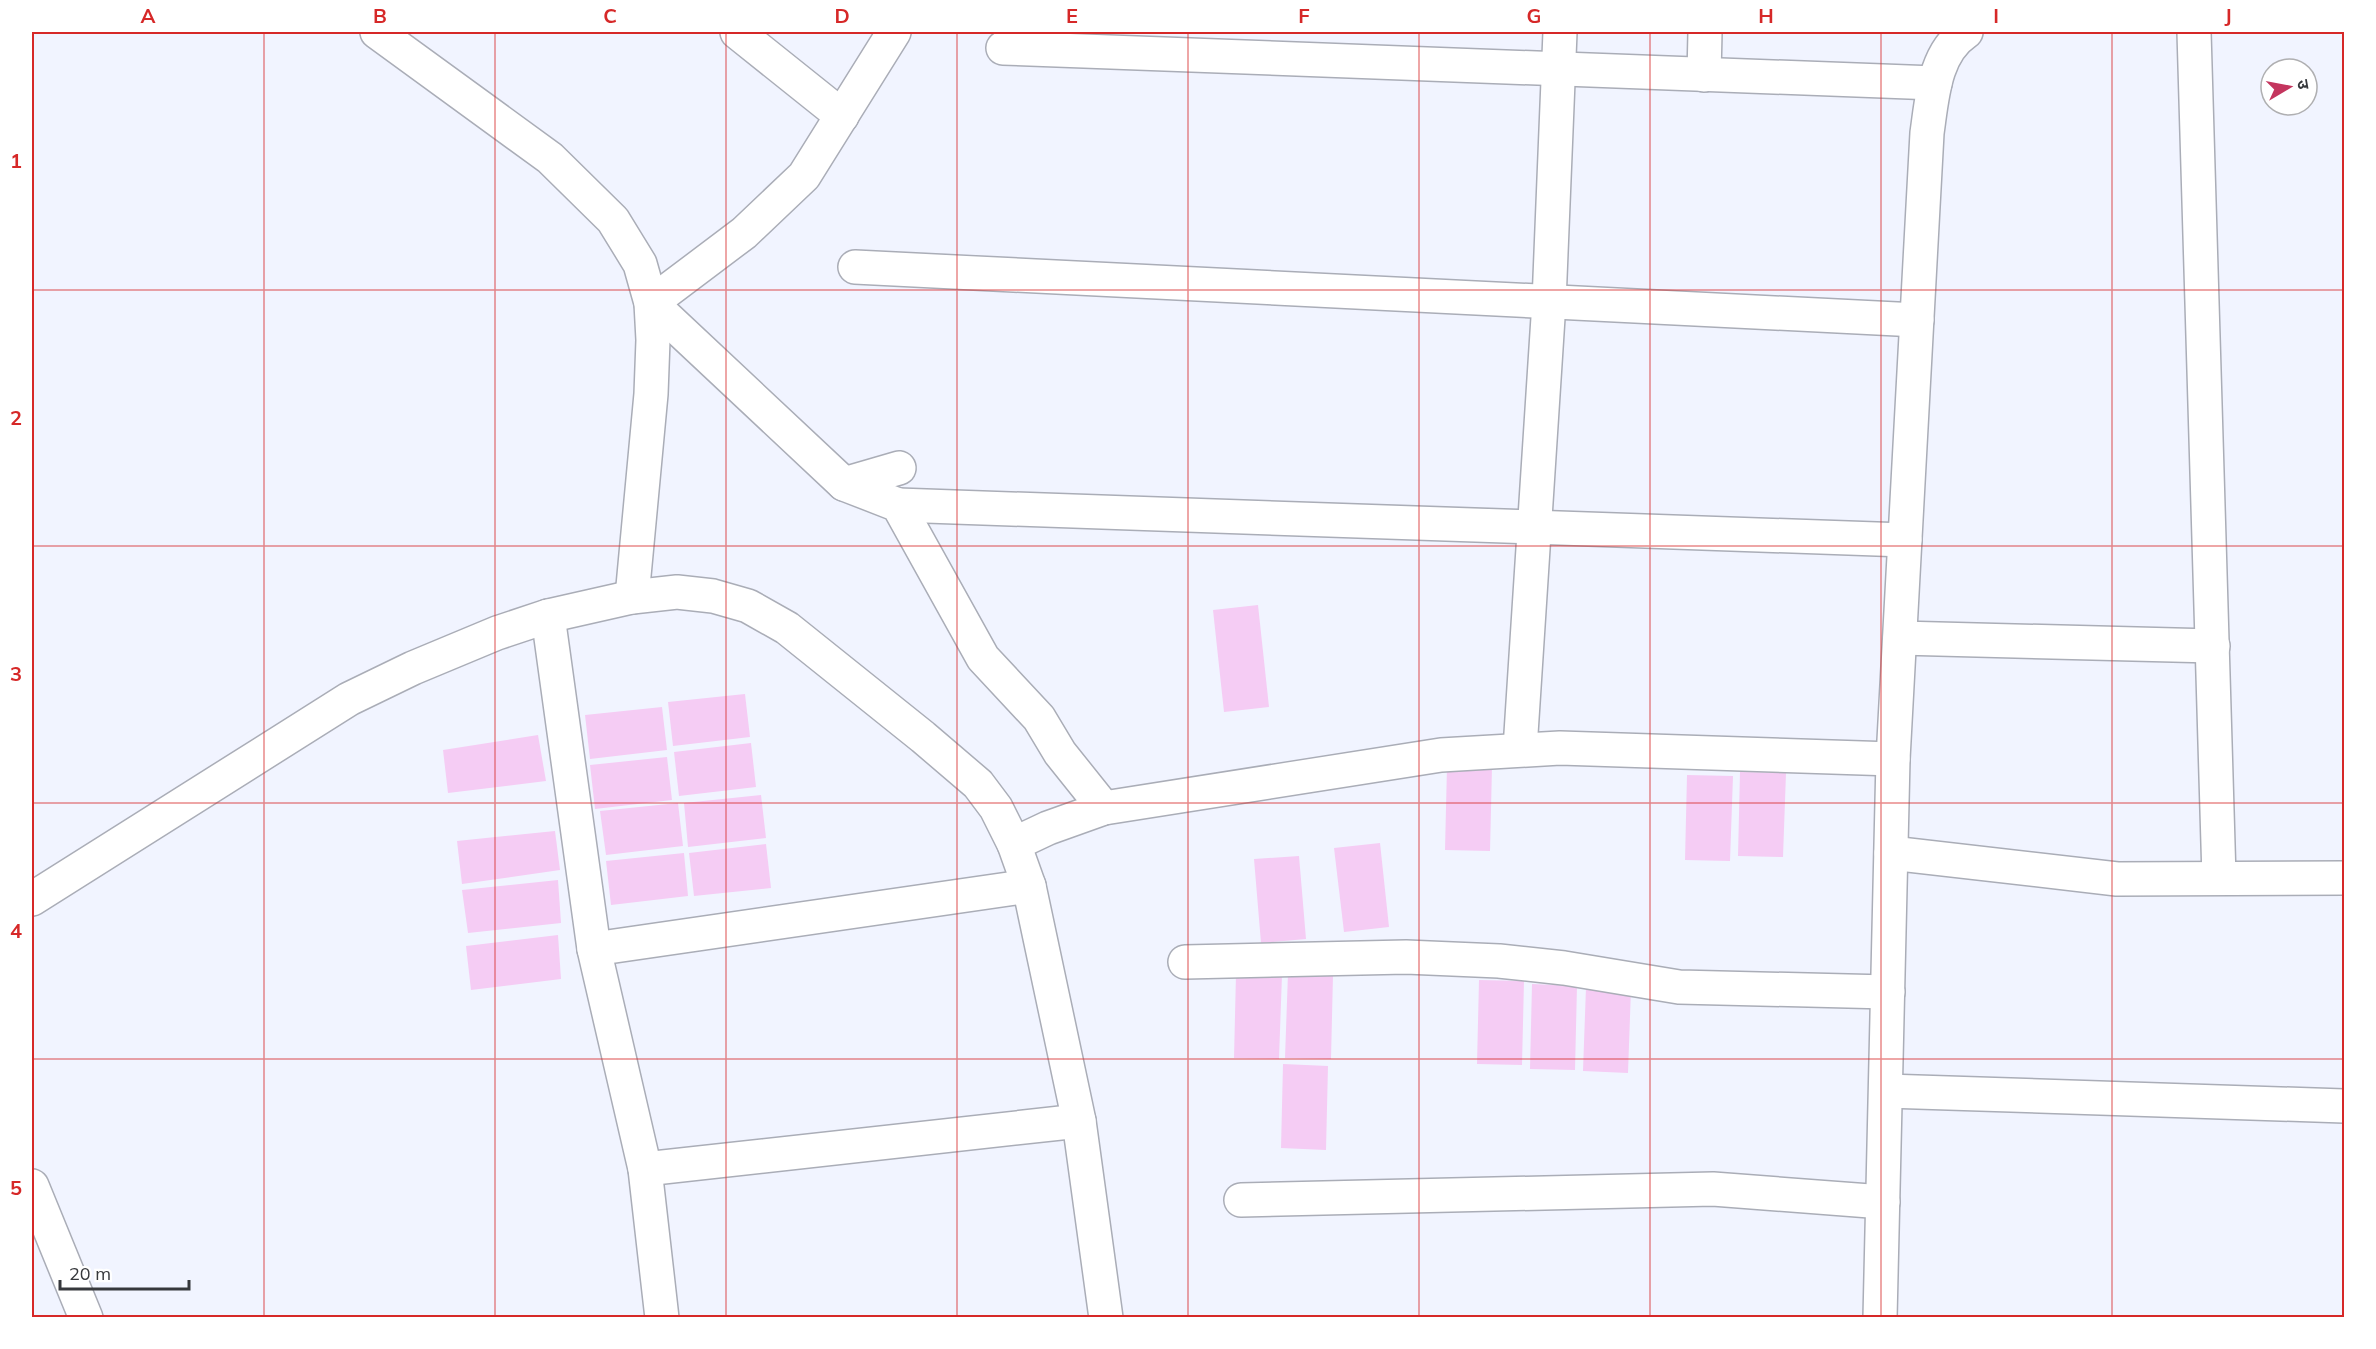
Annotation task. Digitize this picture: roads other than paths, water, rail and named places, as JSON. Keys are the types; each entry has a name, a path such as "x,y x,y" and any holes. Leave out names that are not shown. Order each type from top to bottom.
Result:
{"street":[{"path":"737,32 842,116"},
{"path":"651,303 744,233 804,176 894,32"},
{"path":"1520,749 1549,302 1560,32"},
{"path":"1704,75 1705,32"},
{"path":"1880,1317 1893,759 1928,133 1935,83 1945,58 1966,32"},
{"path":"2194,32 2219,878"},
{"path":"386,34 550,158 613,220 640,264 651,303 653,340 651,394 632,597"},
{"path":"1004,48 1935,83"},
{"path":"855,267 1917,320"},
{"path":"651,303 844,484 898,505 1905,540"},
{"path":"844,484 899,468"},
{"path":"898,505 983,658 1039,718 1060,753 1104,808"},
{"path":"32,899 349,699 476,641 548,616 632,597 677,592 713,596 748,606 787,628 978,784 996,807 1014,844 1029,886 1079,1121 1106,1317"},
{"path":"548,616 594,949 645,1169 662,1317"},
{"path":"1900,638 2212,646"},
{"path":"1014,844 1048,828 1104,808 1441,755 1520,749 1893,759"},
{"path":"1891,853 2117,879 2344,878"},
{"path":"594,949 1029,886"},
{"path":"1185,963 1429,958 1564,968 1679,987 1888,992"},
{"path":"1886,1091 2344,1106"},
{"path":"645,1169 1079,1121"},
{"path":"1241,1200 1713,1190 1883,1202"},
{"path":"34,1195 86,1317"}]}
